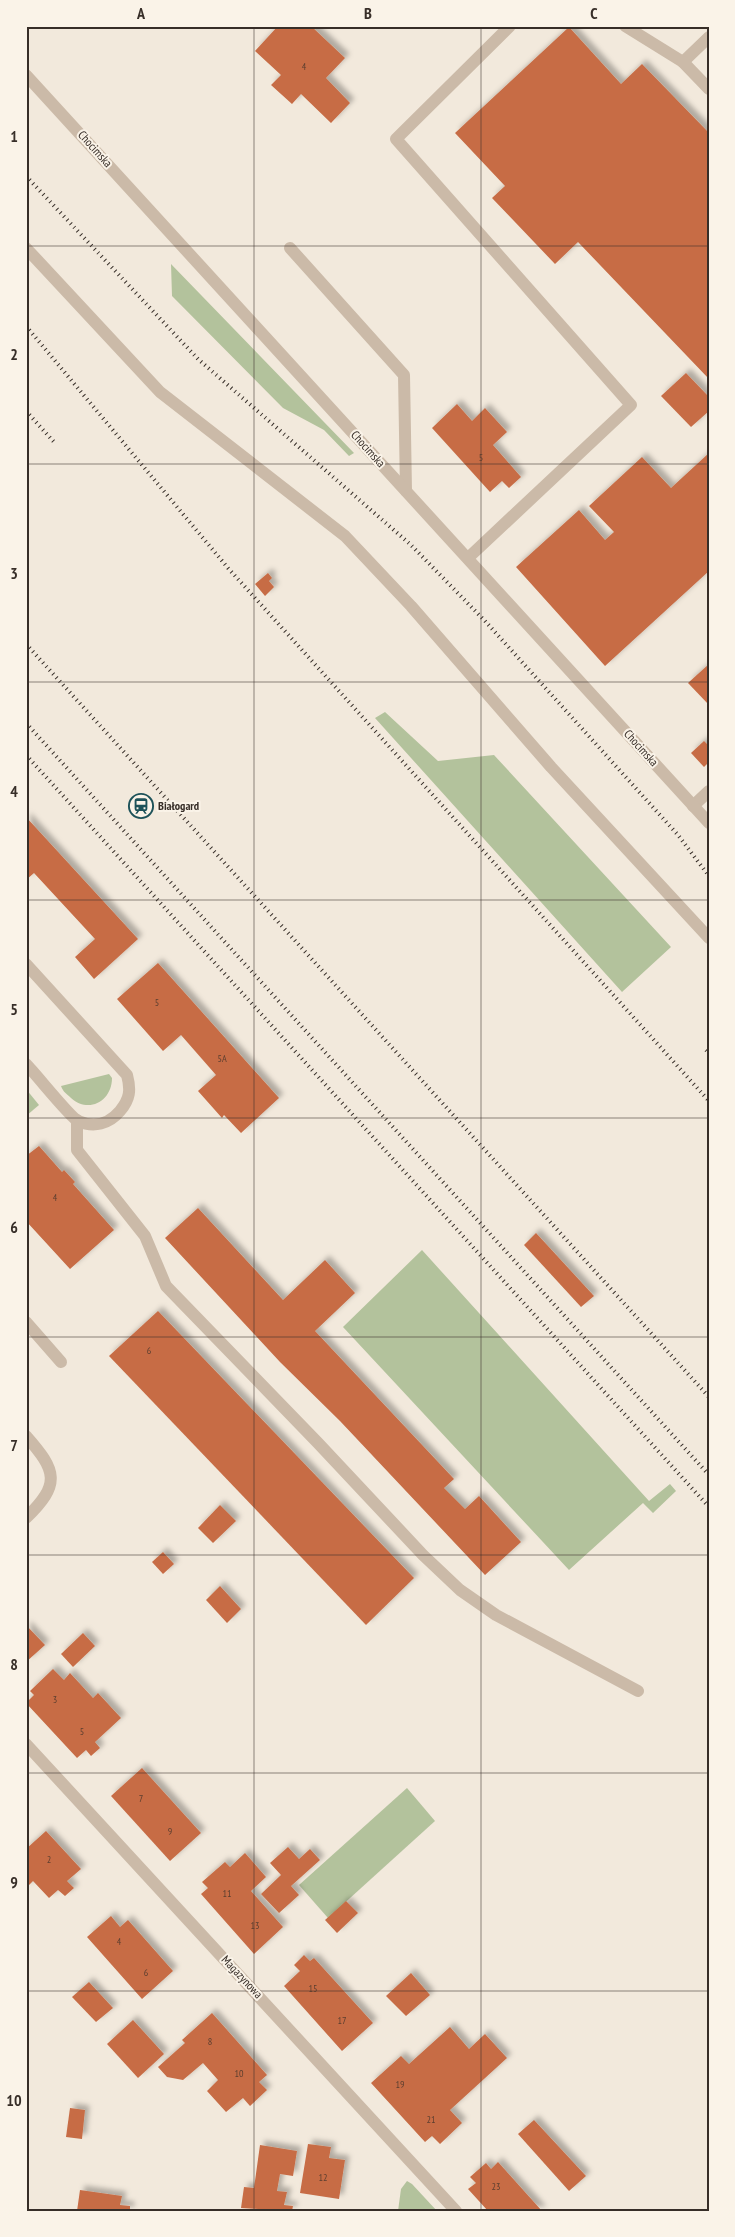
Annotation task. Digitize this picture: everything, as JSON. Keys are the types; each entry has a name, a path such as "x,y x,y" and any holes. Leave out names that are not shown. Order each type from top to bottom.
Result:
{"street":[{"path":"468,558 631,406 396,140 510,26"},
{"path":"625,26 683,62 709,88"},
{"path":"683,62 709,36"},
{"name":"Chocimska","path":"26,75 709,823"},
{"path":"26,248 160,392 345,536 411,606 552,767 709,938"},
{"path":"290,248 404,375 406,491"},
{"path":"693,806 709,791"},
{"path":"26,964 128,1076 130,1087 128,1099 119,1112 106,1123 92,1125 77,1120 26,1064"},
{"path":"77,1120 77,1150 146,1236 166,1286 318,1443 423,1556 460,1590 496,1615 638,1691"},
{"path":"26,1322 61,1362"},
{"path":"26,1436 46,1462 51,1478 46,1496 26,1518"},
{"name":"Magazynowa","path":"26,1744 456,2211"}],"green space":[{"path":"171,264 354,453 349,456 324,430 283,408 172,296"},
{"path":"385,712 438,761 494,755 671,947 622,992 375,718"},
{"path":"109,1074 112,1078 108,1093 104,1099 92,1105 78,1103 65,1093 61,1086"},
{"path":"26,1089 39,1105 26,1116"},
{"path":"422,1250 649,1501 670,1484 676,1491 653,1513 643,1503 569,1570 343,1327"},
{"path":"407,1788 435,1821 328,1918 299,1885"},
{"path":"407,2181 437,2211 398,2211 401,2189"}],"building":[{"path":"278,26 311,26 345,58 326,78 350,103 331,123 301,94 292,104 271,85 281,75 255,51"},
{"path":"569,27 621,84 642,64 709,133 709,379 578,242 555,264 492,198 505,186 455,133"},
{"path":"686,373 709,397 709,411 691,427 661,396"},
{"path":"457,404 472,421 485,408 507,432 493,445 521,477 509,488 502,481 490,492 432,428"},
{"path":"709,453 709,571 605,666 516,567 579,510 605,540 614,532 589,506 642,457 671,488"},
{"path":"268,573 272,578 269,581 274,587 265,596 255,584"},
{"path":"709,664 709,705 688,683"},
{"path":"704,741 709,746 709,762 704,767 691,753"},
{"path":"26,817 138,939 94,979 75,957 95,939 34,873 26,880"},
{"path":"158,963 279,1098 241,1133 224,1115 222,1118 198,1091 216,1075 181,1035 163,1051 117,999"},
{"path":"39,1146 62,1172 64,1170 75,1182 73,1184 114,1230 70,1269 26,1221 26,1156"},
{"path":"198,1208 283,1300 325,1260 355,1293 315,1331 454,1479 444,1488 465,1509 479,1496 521,1542 485,1575 340,1421 280,1362 165,1238"},
{"path":"536,1233 594,1296 581,1307 524,1245"},
{"path":"158,1311 414,1578 366,1625 109,1356"},
{"path":"220,1505 236,1521 213,1543 198,1528"},
{"path":"163,1552 174,1564 163,1574 152,1562"},
{"path":"220,1586 241,1609 227,1623 206,1600"},
{"path":"26,1625 45,1645 26,1662"},
{"path":"83,1633 95,1646 73,1667 61,1654"},
{"path":"53,1669 64,1680 70,1673 93,1698 98,1693 121,1718 95,1742 100,1748 91,1756 86,1750 77,1758 26,1703 34,1695 30,1691"},
{"path":"142,1768 201,1833 170,1861 111,1796"},
{"path":"46,1831 81,1869 67,1881 74,1888 65,1896 58,1890 49,1898 33,1881 26,1888 26,1849"},
{"path":"288,1847 299,1859 310,1849 320,1860 291,1886 299,1895 279,1913 261,1894 281,1875 270,1863"},
{"path":"245,1853 266,1877 251,1891 283,1927 254,1954 201,1894 208,1888 202,1882 225,1862 230,1867"},
{"path":"346,1901 358,1913 337,1933 325,1920"},
{"path":"111,1916 120,1927 128,1920 173,1971 142,1999 87,1937"},
{"path":"304,1955 310,1961 314,1958 373,2023 342,2051 284,1986 300,1971 294,1965"},
{"path":"411,1973 430,1995 406,2016 386,1996"},
{"path":"89,1982 113,2008 96,2022 72,1997"},
{"path":"212,2013 267,2075 259,2082 267,2090 250,2106 243,2098 226,2112 207,2091 218,2080 203,2063 183,2080 167,2077 158,2067 185,2043 182,2040"},
{"path":"133,2020 164,2054 138,2078 107,2044"},
{"path":"450,2027 469,2049 485,2034 507,2058 450,2110 462,2123 440,2144 432,2136 425,2142 371,2083 401,2056 409,2064"},
{"path":"70,2108 85,2110 82,2139 66,2137"},
{"path":"534,2120 586,2176 569,2191 518,2134"},
{"path":"308,2144 331,2147 329,2158 345,2160 339,2199 300,2193"},
{"path":"260,2145 297,2151 293,2176 280,2174 277,2191 287,2192 284,2205 293,2206 292,2211 241,2208 244,2187 254,2188"},
{"path":"498,2162 542,2211 488,2211 468,2189 476,2183 470,2177 486,2163 491,2169"},
{"path":"80,2190 122,2196 120,2205 130,2206 130,2211 77,2211"}],"railway":[{"path":"26,176 198,359 411,545 485,621 678,835 709,876"},
{"path":"26,326 228,568 709,1101"},
{"path":"26,411 54,442"},
{"path":"26,644 709,1397"},
{"path":"26,723 709,1475"},
{"path":"26,755 709,1507"},
{"path":"706,1050 709,1053"}],"place":[{"name":"Białogard","path":"141,806"}]}
